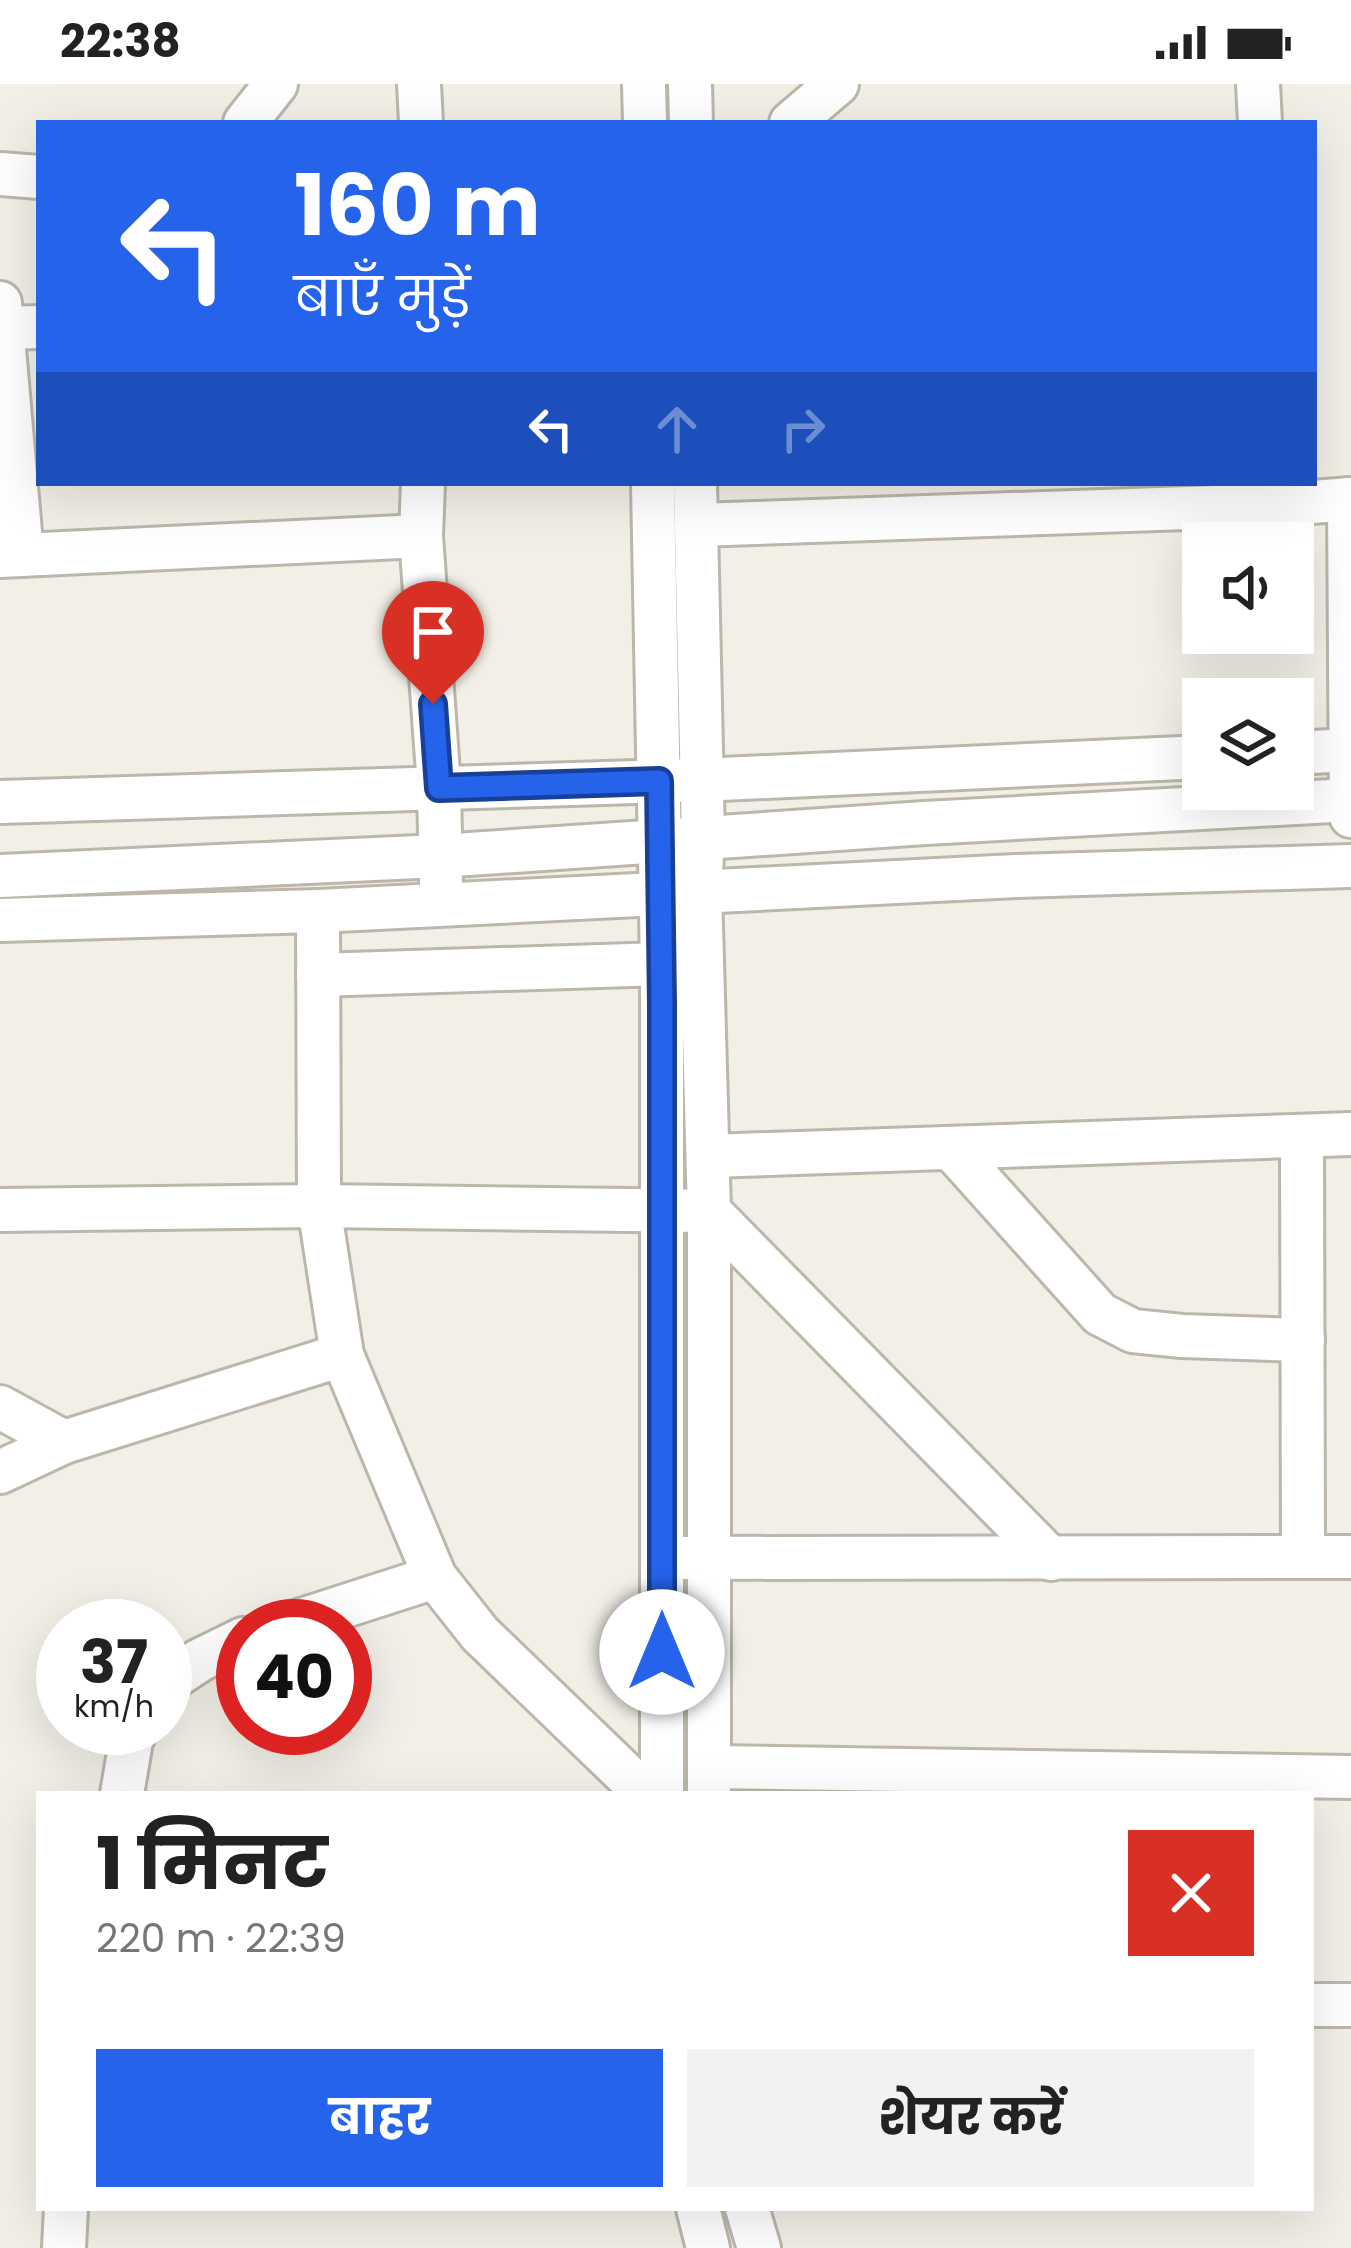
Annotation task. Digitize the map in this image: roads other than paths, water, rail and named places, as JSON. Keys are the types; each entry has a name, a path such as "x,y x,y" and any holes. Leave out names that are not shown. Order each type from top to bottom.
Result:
{"street":[{"path":"247,120 277,84"},
{"path":"419,84 421,120"},
{"path":"644,84 645,120"},
{"path":"690,84 691,120"},
{"path":"795,120 837,84"},
{"path":"1258,84 1260,120"},
{"path":"0,174 36,177"},
{"path":"14,319 11,555 422,536"},
{"path":"423,486 442,904"},
{"path":"653,486 680,780 703,837 681,891 662,964 662,1791"},
{"path":"695,486 680,780 661,840 681,891 709,1156 709,1781 1351,1778"},
{"path":"0,876 1350,806 1350,499 1275,494 938,499 696,526"},
{"path":"1314,752 1351,750"},
{"path":"0,802 1182,758"},
{"path":"0,920 318,911 1040,875 1351,866"},
{"path":"318,911 319,1206 342,1354 435,1577 496,1650 643,1791"},
{"path":"318,975 662,964"},
{"path":"709,1156 1351,1134"},
{"path":"1301,1136 1303,1557"},
{"path":"951,1148 1100,1314 1133,1331 1304,1340"},
{"path":"0,1210 319,1206 709,1210 1051,1559"},
{"path":"0,1472 64,1442 342,1354"},
{"path":"0,1407 64,1442"},
{"path":"662,1557 1351,1557"},
{"path":"367,1599 435,1577"},
{"path":"123,1791 129,1755"},
{"path":"1314,2005 1351,2006"},
{"path":"64,2248 66,2211"},
{"path":"699,2211 708,2248"},
{"path":"748,2211 759,2248"}]}
